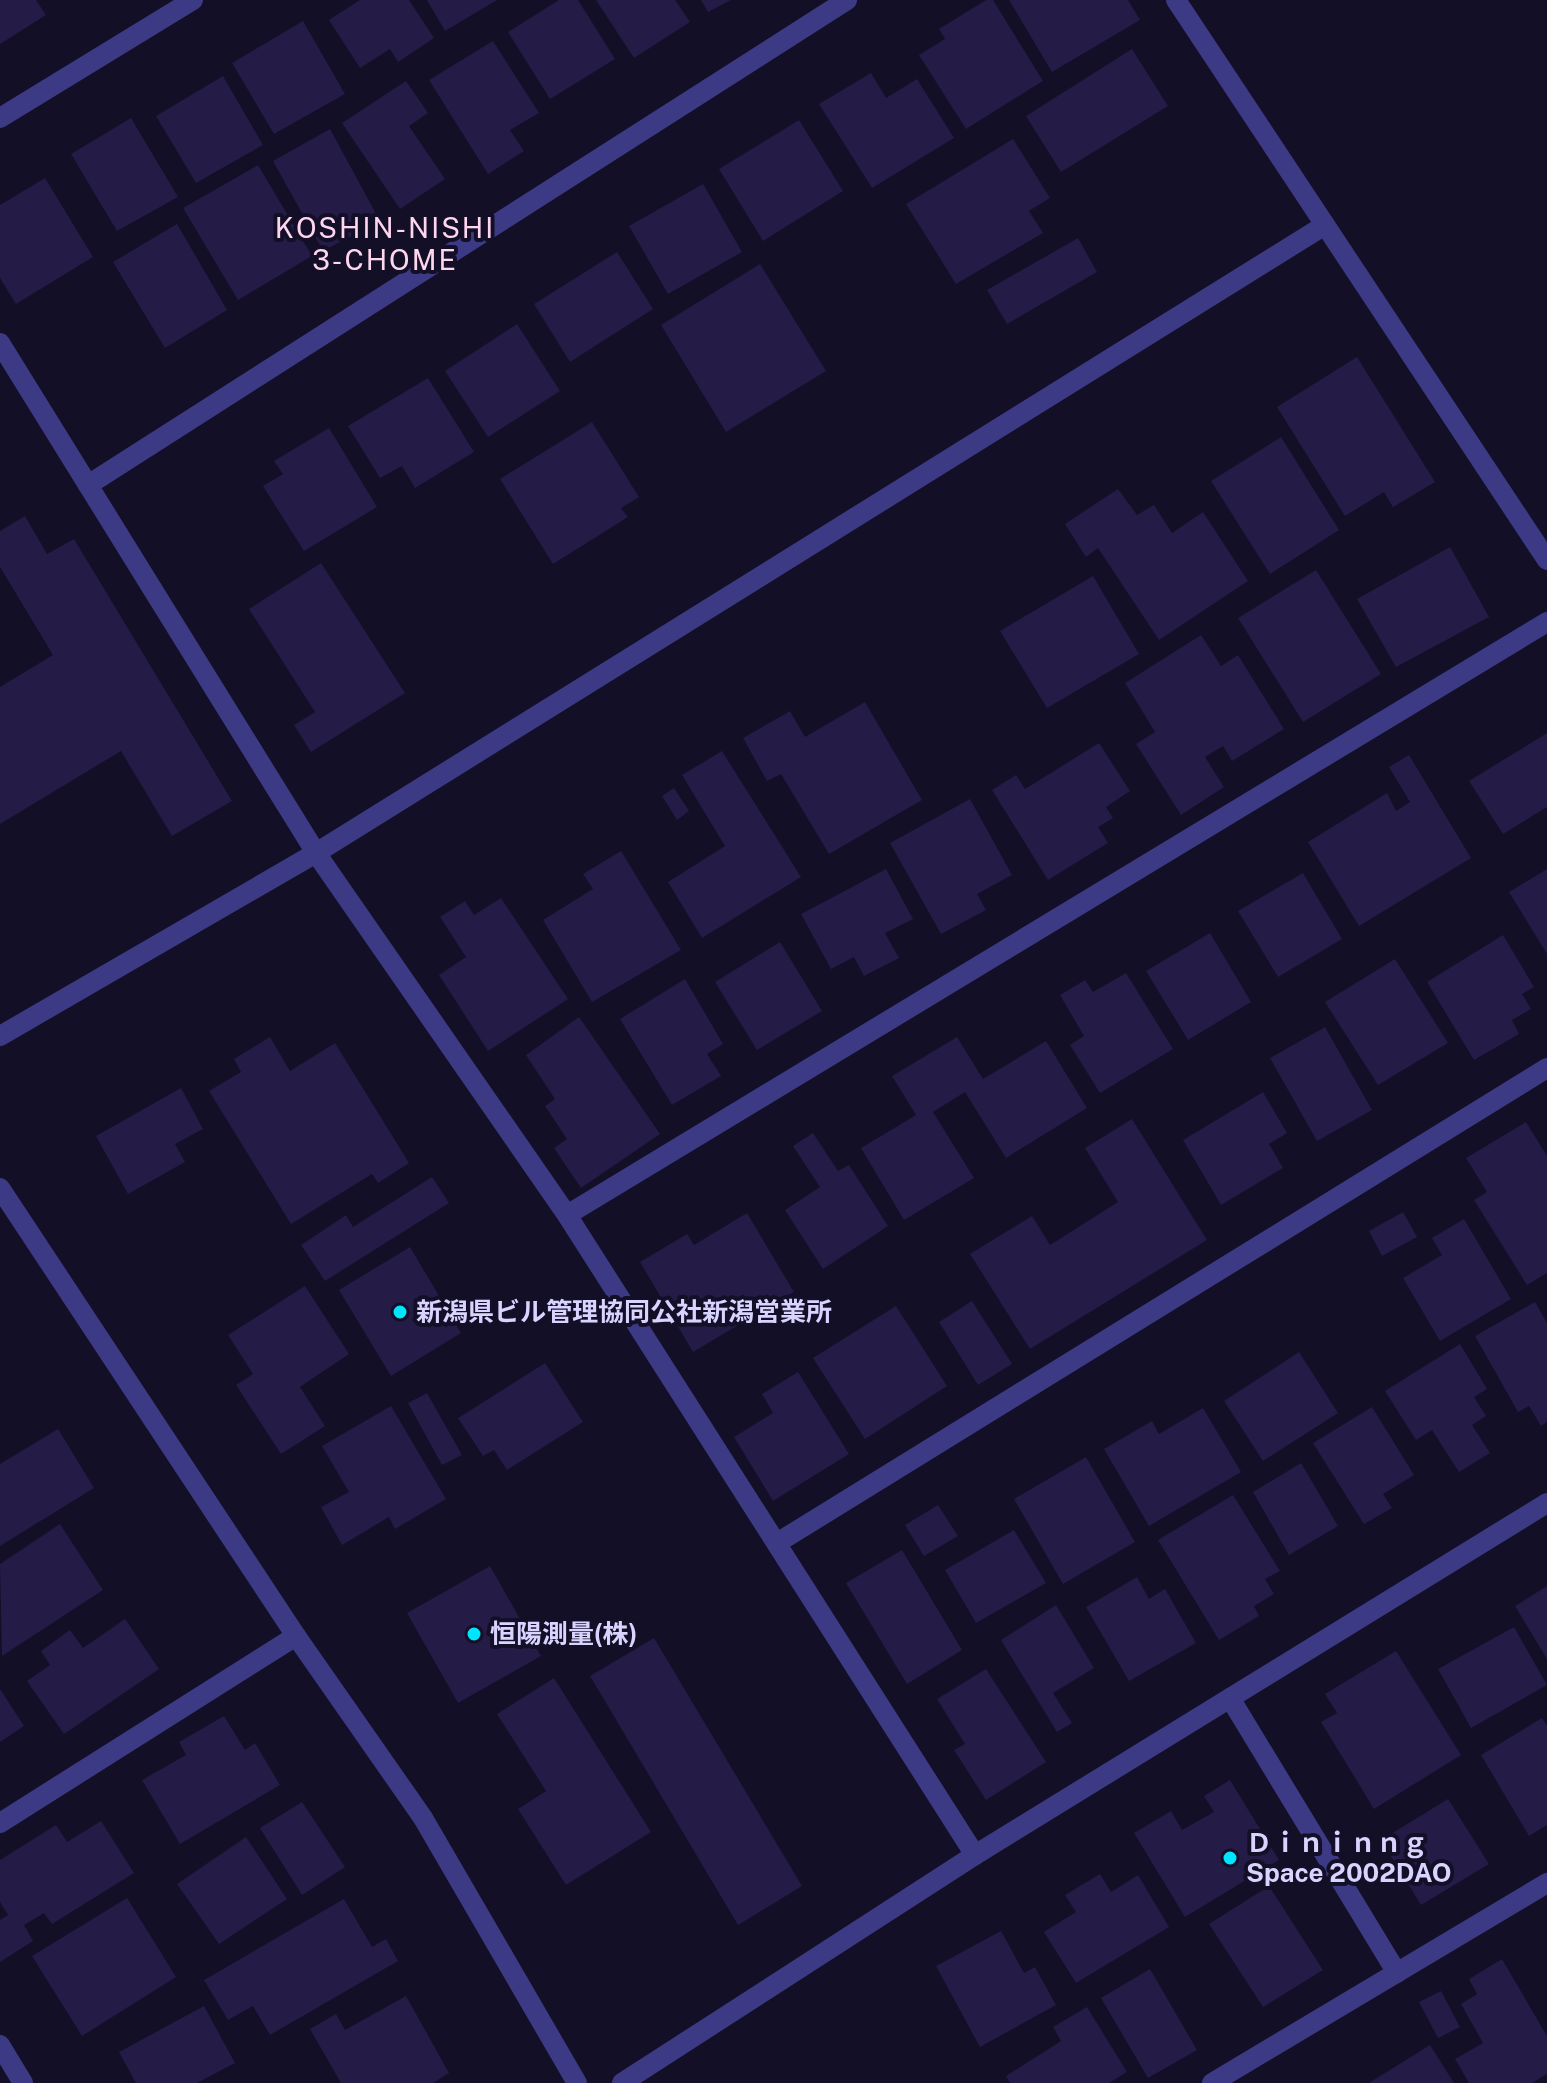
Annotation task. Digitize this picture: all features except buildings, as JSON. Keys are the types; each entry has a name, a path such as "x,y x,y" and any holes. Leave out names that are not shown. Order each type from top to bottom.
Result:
{"street":[{"path":"0,118 193,0"},
{"path":"88,485 847,0"},
{"path":"1176,0 1547,560"},
{"path":"0,1036 316,853 1325,225"},
{"path":"0,343 316,853 567,1215 975,1855"},
{"path":"567,1215 1547,622"},
{"path":"777,1543 1547,1068"},
{"path":"0,1188 296,1636 423,1818 577,2083"},
{"path":"622,2083 975,1855 1547,1503"},
{"path":"0,1823 296,1636"},
{"path":"1230,1698 1397,1973"},
{"path":"1212,2083 1547,1883"},
{"path":"0,2045 23,2083"}],"place":[{"name":"新潟県ビル管理協同公社新潟営業所","path":"400,1312"},
{"name":"恒陽測量(株)","path":"474,1634"},
{"name":"Ｄｉｎｉｎｎｇ Space 2002DAO","path":"1230,1858"}],"district":[{"name":"KOSHIN-NISHI 3-CHOME","path":"385,244"}]}
